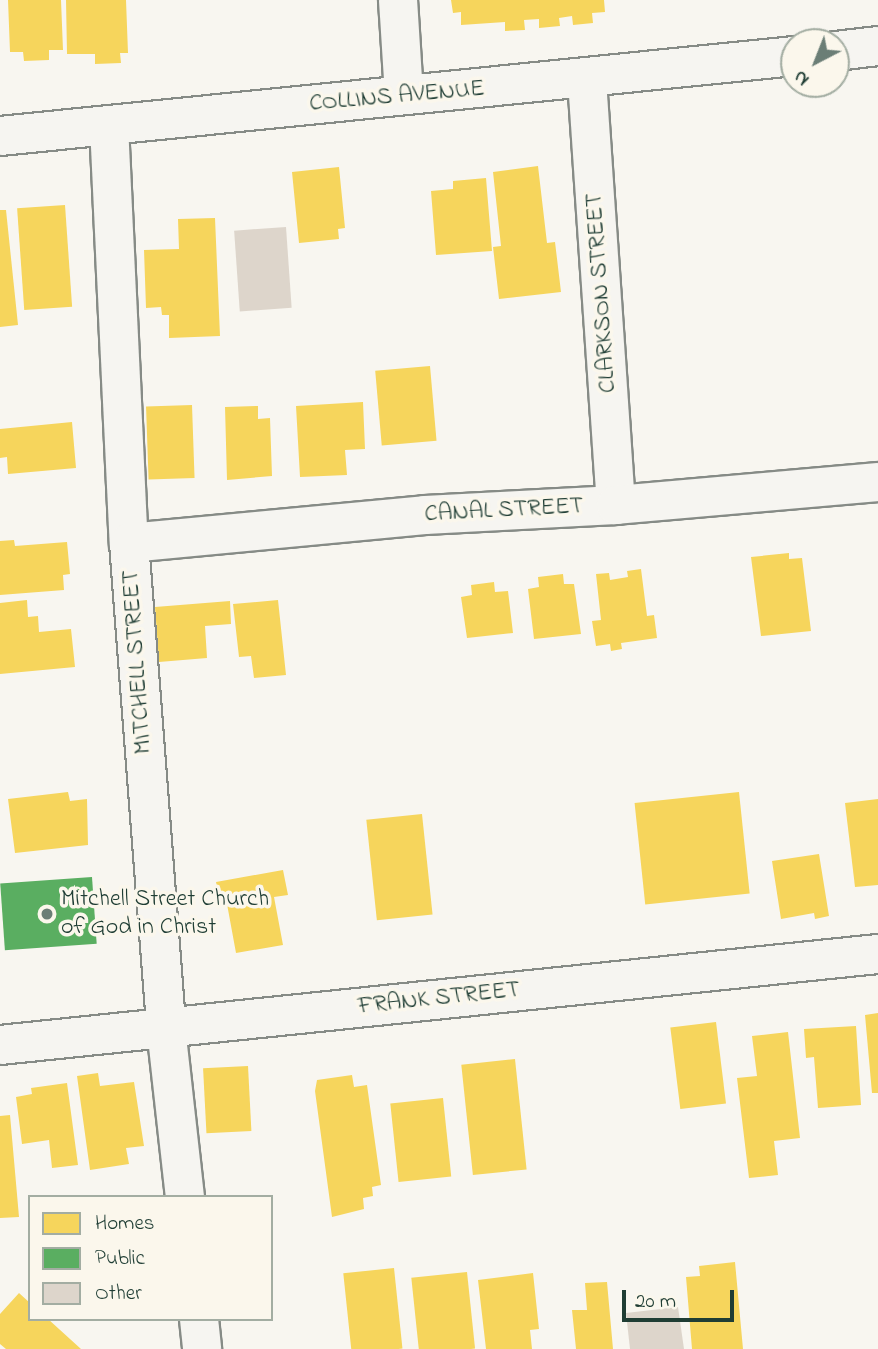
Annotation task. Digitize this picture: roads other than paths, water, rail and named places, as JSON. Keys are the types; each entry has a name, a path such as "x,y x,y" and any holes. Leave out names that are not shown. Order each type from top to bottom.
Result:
{"street":[{"path":"398,0 404,95"},
{"path":"850,49 878,46"},
{"name":"COLLINS AVENUE","path":"0,136 404,95 587,80 780,58"},
{"name":"CLARKSON STREET","path":"587,80 616,505"},
{"name":"MITCHELL STREET","path":"109,125 129,544 166,1028 185,1195"},
{"name":"CANAL STREET","path":"129,544 425,515 616,505 878,482"},
{"name":"FRANK STREET","path":"0,1045 878,954"},
{"path":"199,1321 202,1349"}],"place":[{"name":"Mitchell Street Church of God in Christ","path":"47,914"}]}
